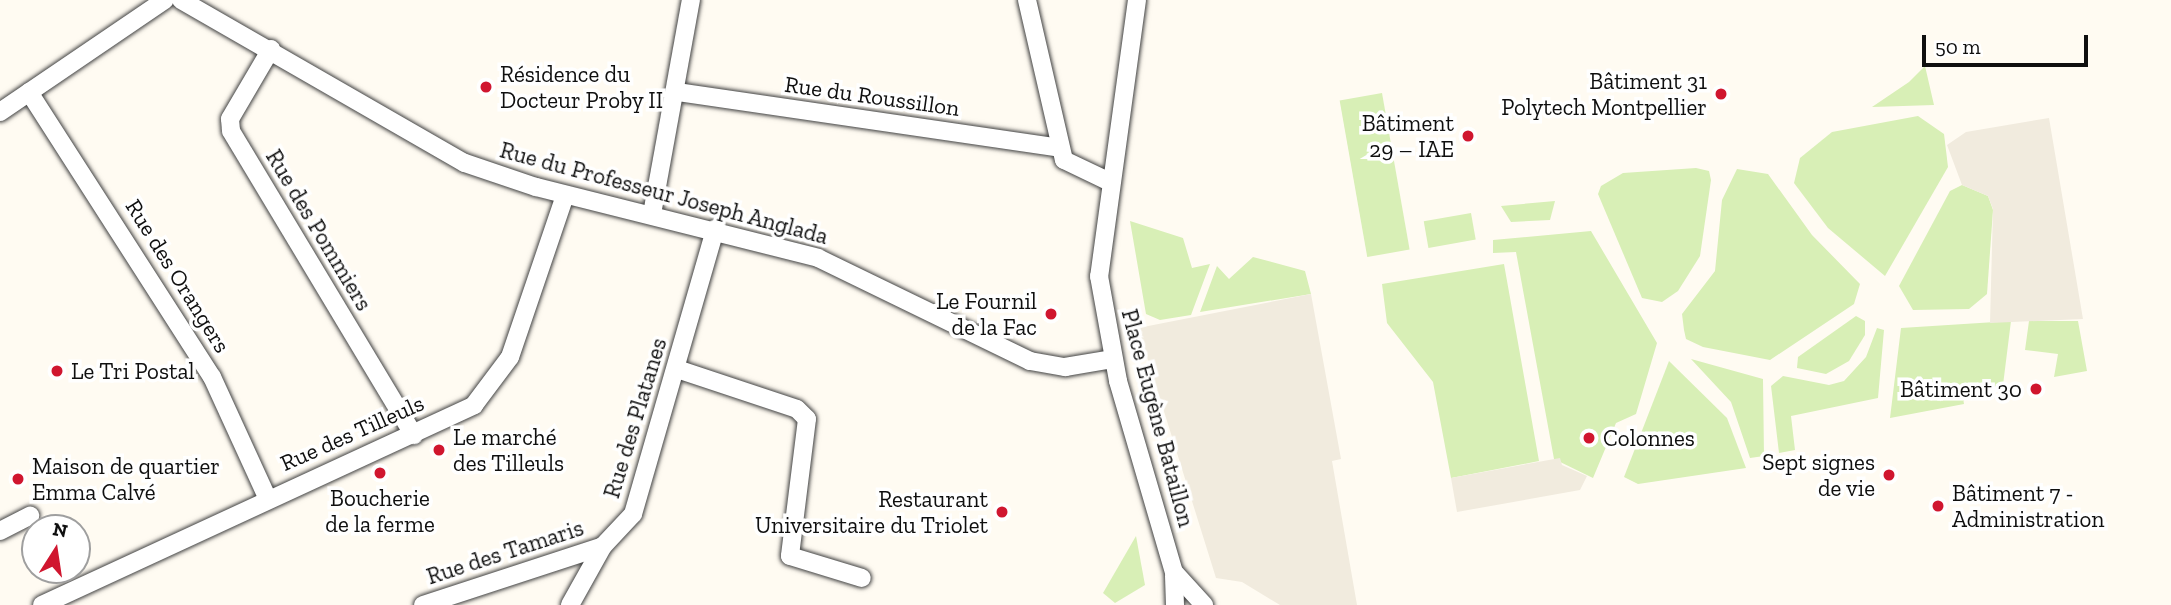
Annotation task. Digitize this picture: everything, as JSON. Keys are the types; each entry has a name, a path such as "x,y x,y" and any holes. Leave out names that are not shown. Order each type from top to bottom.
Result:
{"street":[{"path":"0,111 165,0"},
{"name":"Rue du Professeur Joseph Anglada","path":"181,0 271,49 436,150 565,195 715,229 818,258 1030,361 1065,367 1113,359"},
{"path":"652,214 677,92 691,0"},
{"path":"1027,0 1060,148 1070,168 1108,181"},
{"name":"Place Eugène Bataillon","path":"1137,0 1108,181 1099,275 1113,359 1174,572 1175,605"},
{"name":"Rue des Pommiers","path":"271,49 230,119 231,131 414,435"},
{"name":"Rue des Orangers","path":"29,92 212,377 267,497"},
{"name":"Rue du Roussillon","path":"677,92 1060,148"},
{"name":"Rue des Tilleuls","path":"42,605 267,497 414,435 474,405 492,386 521,329 565,195"},
{"name":"Rue des Platanes","path":"570,605 603,546 633,514 677,369 715,229"},
{"path":"677,369 797,409 807,419 790,556 862,578"},
{"path":"0,531 21,520"},
{"name":"Rue des Tamaris","path":"423,605 603,546"},
{"name":"Place Eugène Bataillon","path":"1174,572 1204,605"}],"green space":[{"path":"1925,66 1934,105 1872,107 1909,82"},
{"path":"1382,93 1410,250 1367,257 1340,100"},
{"path":"1918,116 1944,134 1948,167 1885,276 1828,228 1794,183 1800,158 1832,132"},
{"path":"1696,168 1709,171 1711,180 1700,256 1678,291 1662,302 1642,298 1598,194 1601,186 1623,173"},
{"path":"1737,169 1768,174 1812,235 1860,284 1854,304 1770,360 1703,347 1686,339 1684,330 1682,314 1715,271 1722,200"},
{"path":"1962,185 1988,196 1993,210 1987,294 1969,309 1913,310 1899,286 1950,191"},
{"path":"1555,201 1550,220 1511,222 1501,206"},
{"path":"1471,213 1476,240 1428,248 1424,221"},
{"path":"1130,221 1183,238 1192,268 1210,264 1191,315 1160,320 1146,314"},
{"path":"1591,231 1657,343 1636,414 1616,423 1593,478 1554,459 1516,252 1493,253 1493,240"},
{"path":"1253,257 1305,271 1311,294 1200,312 1217,266 1229,279"},
{"path":"1504,264 1539,461 1451,478 1433,382 1387,323 1382,284"},
{"path":"1856,316 1865,321 1865,335 1849,361 1826,374 1797,368 1798,357"},
{"path":"2011,321 2003,385 1962,392 1964,404 1890,418 1901,328"},
{"path":"2029,321 2078,321 2087,371 2054,377 2058,354 2025,350"},
{"path":"1877,328 1884,330 1878,398 1791,416 1795,450 1779,453 1771,386 1783,376 1829,385 1844,381 1866,357"},
{"path":"1691,359 1763,379 1764,456 1750,458 1731,402"},
{"path":"1669,361 1727,418 1746,468 1638,484 1624,477"},
{"path":"1136,536 1145,585 1115,603 1103,593"}],"shaded area":[{"path":"2049,118 2083,319 1990,323 1993,209 1988,196 1962,185 1947,145 1966,132"},
{"path":"1311,294 1341,459 1332,461 1357,605 1280,605 1242,582 1216,578 1138,328"},
{"path":"1560,458 1562,465 1587,476 1580,490 1457,512 1451,478"}],"place":[{"name":"Résidence du Docteur Proby II","path":"486,87"},
{"name":"Bâtiment 31 Polytech Montpellier","path":"1721,94"},
{"name":"Bâtiment 29 – IAE","path":"1468,136"},
{"name":"Le Fournil de la Fac","path":"1051,314"},
{"name":"Le Tri Postal","path":"57,371"},
{"name":"Bâtiment 30","path":"2036,389"},
{"name":"Colonnes","path":"1589,438"},
{"name":"Le marché des Tilleuls","path":"439,450"},
{"name":"Boucherie de la ferme","path":"380,473"},
{"name":"Sept signes de vie","path":"1889,475"},
{"name":"Maison de quartier Emma Calvé","path":"18,479"},
{"name":"Bâtiment 7 - Administration","path":"1938,506"},
{"name":"Restaurant Universitaire du Triolet","path":"1002,512"}]}
